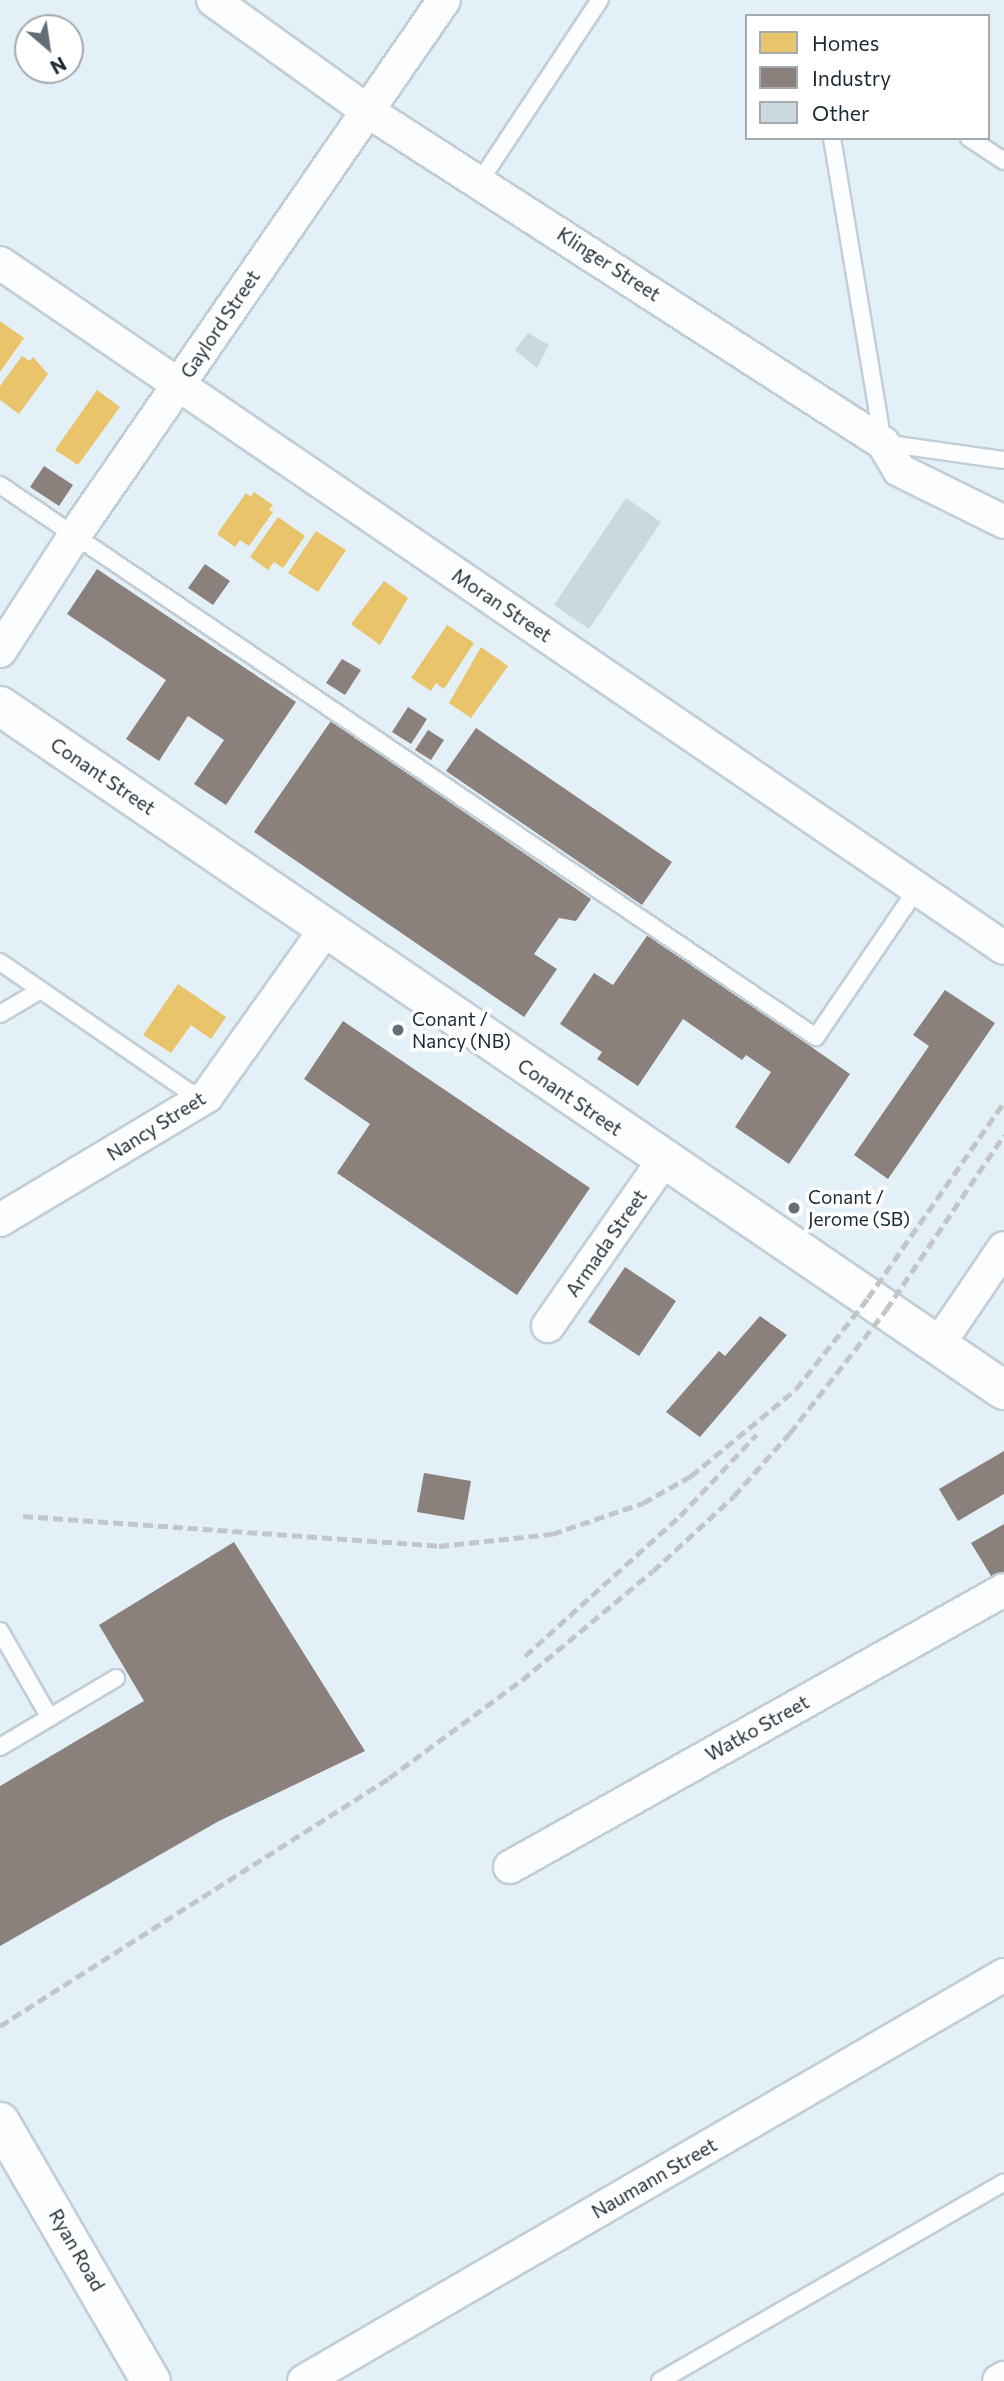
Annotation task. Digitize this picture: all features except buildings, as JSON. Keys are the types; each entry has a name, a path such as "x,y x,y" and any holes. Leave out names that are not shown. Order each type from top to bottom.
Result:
{"main road":[{"name":"Conant Street","path":"0,706 1004,1390"},
{"name":"Ryan Road","path":"0,2122 151,2381"}],"street":[{"name":"Klinger Street","path":"213,0 366,110 883,443 899,470 1004,522"},
{"name":"Gaylord Street","path":"0,651 74,536 440,2"},
{"name":"Moran Street","path":"0,263 1004,948"},
{"name":"Nancy Street","path":"0,1220 204,1098 327,928"},
{"name":"Armada Street","path":"548,1326 664,1160"},
{"path":"938,1345 1004,1248"},
{"name":"Watko Street","path":"510,1867 1004,1590"},
{"name":"Naumann Street","path":"304,2381 1004,1975"},
{"path":"999,2381 1004,2378"}],"lane":[{"path":"480,181 600,0"},
{"path":"832,140 883,443 1004,460"},
{"path":"972,140 1004,161"},
{"path":"0,485 816,1037 916,889"},
{"path":"0,962 204,1098"},
{"path":"0,1014 39,990"},
{"path":"0,1631 50,1718"},
{"path":"0,1747 116,1678"},
{"path":"660,2381 1004,2182"}],"railway":[{"path":"23,1516 439,1546 552,1534 643,1503 691,1476 796,1389 868,1298 1004,1102"},
{"path":"0,2026 389,1778 522,1680 653,1571 734,1496 790,1433 886,1310 1004,1135"},
{"path":"525,1656 680,1516 757,1434"}],"place":[{"name":"Conant / Nancy (NB)","path":"398,1030"},
{"name":"Conant / Jerome (SB)","path":"794,1208"}]}
